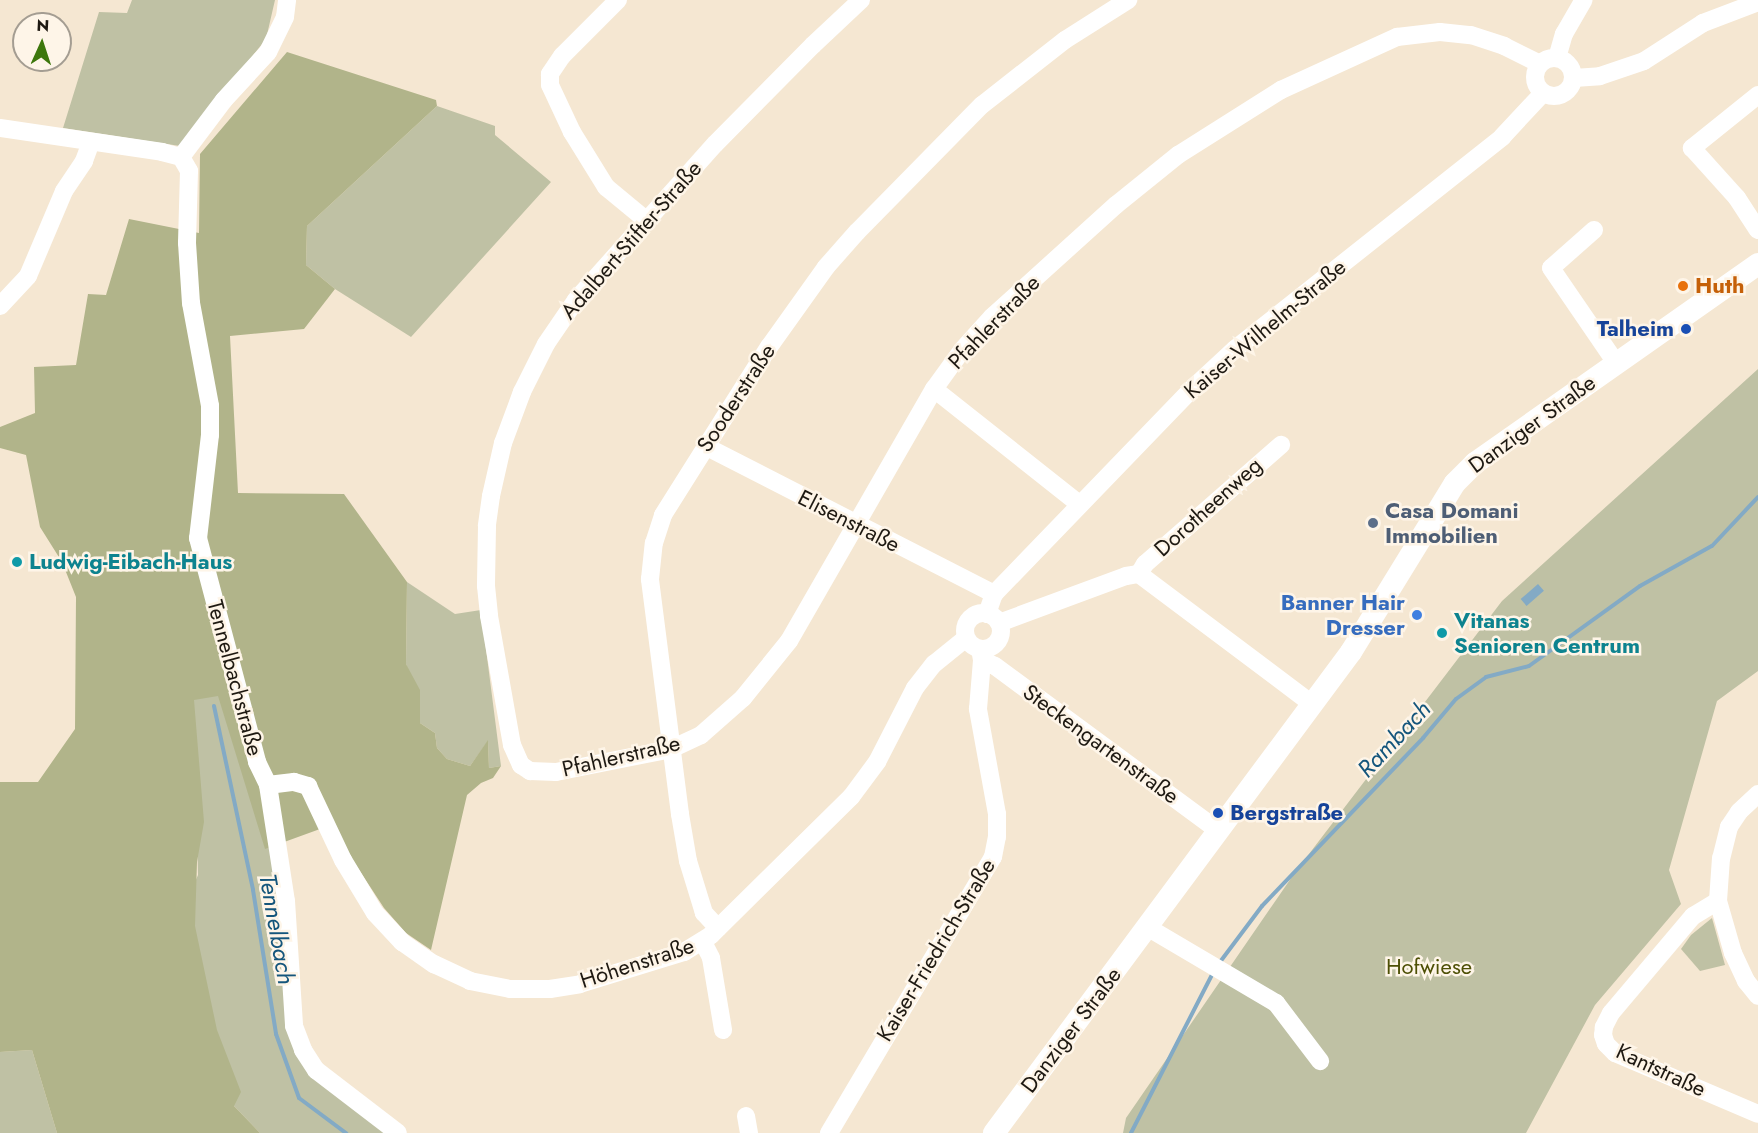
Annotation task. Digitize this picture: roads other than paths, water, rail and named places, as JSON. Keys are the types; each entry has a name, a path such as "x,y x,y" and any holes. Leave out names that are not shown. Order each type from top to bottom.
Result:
{"main road":[{"name":"Danziger Straße","path":"994,1133 1373,620 1438,508 1460,477 1475,463 1758,264"}],"street":[{"path":"0,128 162,152 181,157 224,100 268,52 285,17 287,0"},
{"path":"618,0 562,56 550,74 550,85 572,132 606,187 646,220"},
{"name":"Adalbert-Stifter-Straße","path":"512,746 489,616 486,586 487,526 496,469 518,400 546,344 576,300 646,220 766,92 861,0"},
{"name":"Sooderstraße","path":"718,928 704,913 688,861 671,749 651,597 651,561 663,515 705,446 826,267 954,131 1010,81 1065,40 1128,0"},
{"path":"1549,61 1569,64 1574,78 1571,88 1563,95 1552,97 1543,93 1535,81 1536,72 1549,61 1584,0"},
{"path":"1574,78 1600,76 1636,64 1661,52 1709,20 1758,2"},
{"name":"Pfahlerstraße","path":"512,746 520,765 530,771 542,773 671,749 701,735 723,717 769,668 789,642 934,390 963,349 987,322 1116,204 1194,143 1281,90 1358,52 1397,37 1425,32 1454,32 1488,40 1549,61"},
{"name":"Kaiser-Wilhelm-Straße","path":"993,619 994,594 1195,386 1235,349 1493,144 1543,93"},
{"path":"1758,95 1692,148 1737,198 1758,230"},
{"path":"0,306 28,276 64,191 84,161 91,142"},
{"name":"Tennelbachstraße","path":"181,157 189,171 187,243 191,303 210,406 210,435 198,538 257,762 268,785 286,901 294,1026 303,1050 316,1070 398,1133"},
{"path":"1594,230 1551,268 1616,363"},
{"path":"934,390 1079,504"},
{"name":"Dorotheenweg","path":"1139,574 1145,564 1281,445"},
{"name":"Elisenstraße","path":"705,446 994,594"},
{"path":"993,619 999,638 993,645 976,649 964,632 976,615 993,619 1126,576 1139,574 1312,705"},
{"name":"Höhenstraße","path":"268,785 294,782 308,786 343,860 381,921 417,954 452,974 470,981 530,990 570,986 674,955 703,942 851,797 877,762 915,687 934,664 976,649"},
{"name":"Steckengartenstraße","path":"976,649 995,666 1219,831"},
{"name":"Kaiser-Friedrich-Straße","path":"829,1133 993,857 997,837 997,814 978,709 976,649"},
{"path":"1758,794 1739,812 1729,827 1721,858 1718,901 1733,953 1746,981 1758,996"},
{"name":"Kantstraße","path":"1718,901 1693,916 1611,1013 1603,1035 1606,1044 1615,1053 1758,1114"},
{"path":"1147,927 1276,1003 1320,1061"},
{"path":"703,942 711,958 723,1030"}],"water":[{"path":"1538,584 1544,591 1527,606 1521,599"}],"waterway":[{"name":"Rambach","path":"1220,962 1262,906 1423,738 1456,699 1486,677 1529,666 1640,586 1712,546 1758,497"},
{"name":"Tennelbach","path":"214,706 253,890 276,1034 299,1098 346,1133"},
{"name":"Rambach","path":"1131,1133 1214,971"}],"place":[{"name":"Huth","path":"1683,286"},
{"name":"Talheim","path":"1686,329"},
{"name":"Casa Domani Immobilien","path":"1373,523"},
{"name":"Ludwig-Eibach-Haus","path":"17,562"},
{"name":"Banner Hair Dresser","path":"1417,615"},
{"name":"Vitanas Senioren Centrum","path":"1442,633"},
{"name":"Bergstraße","path":"1218,813"}],"park label":[{"name":"Hofwiese","path":"1429,967"}]}
